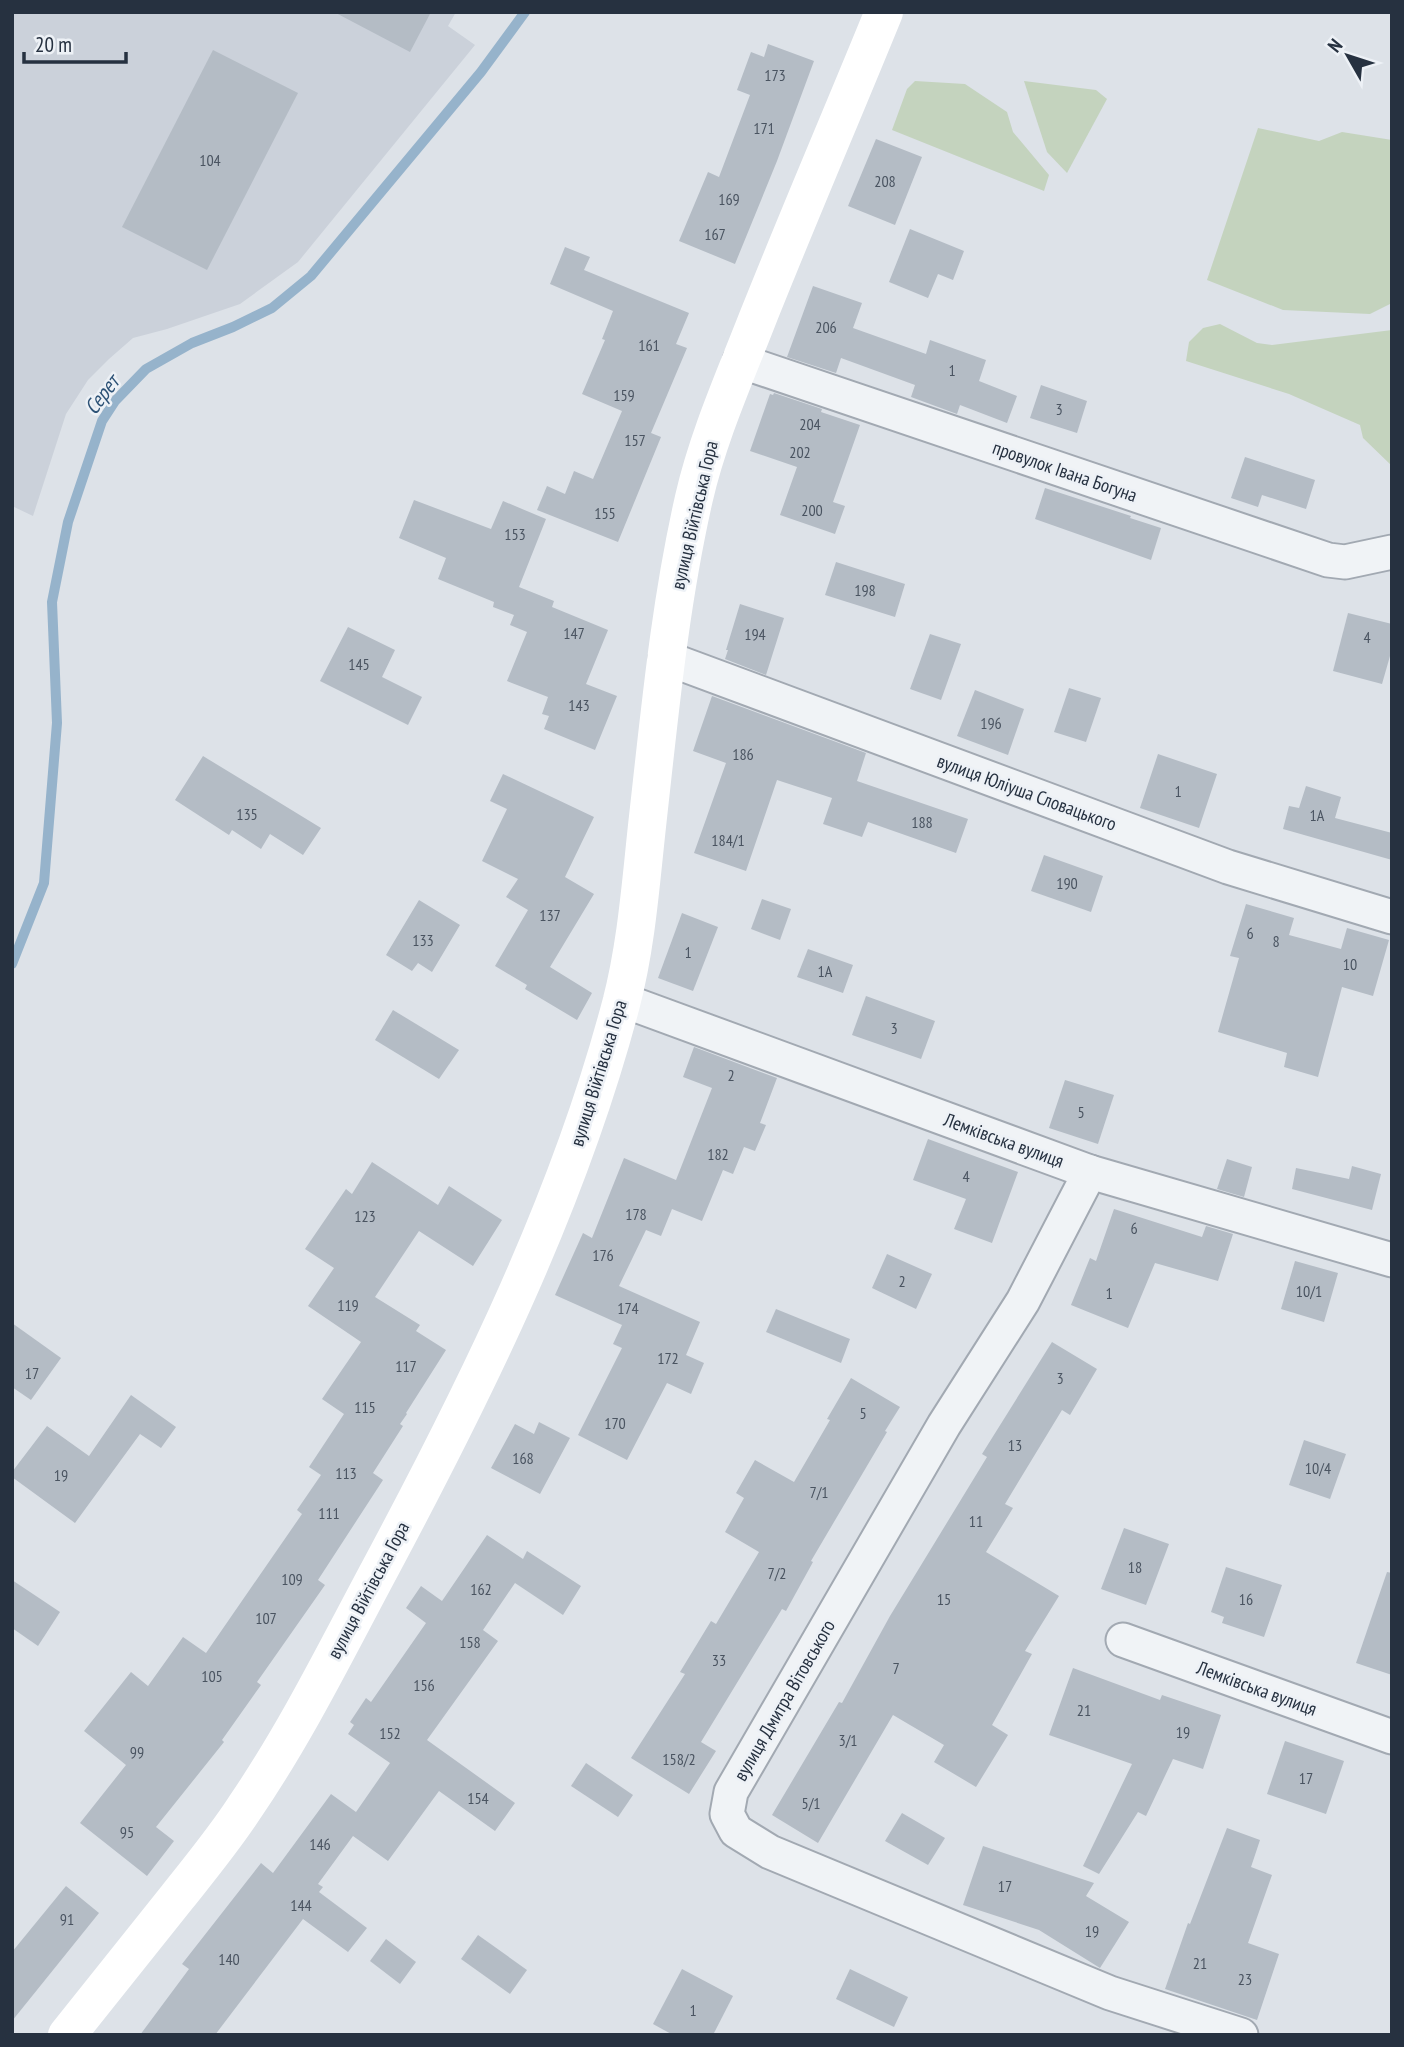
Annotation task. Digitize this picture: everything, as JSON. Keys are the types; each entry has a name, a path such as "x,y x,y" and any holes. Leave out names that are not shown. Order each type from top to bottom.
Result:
{"street":[{"name":"вулиця Війтівська Гора","path":"67,2035 207,1859 274,1764 430,1475 499,1333 566,1173 596,1088 622,1000 638,915 666,658 678,574 696,492 712,436 740,361 884,12"},
{"name":"провулок Івана Богуна","path":"740,361 1328,560 1345,562 1392,552"},
{"name":"вулиця Юліуша Словацького","path":"666,658 1228,867 1392,917"},
{"name":"Лемківська вулиця","path":"622,1000 1090,1172 1392,1260"},
{"name":"вулиця Дмитра Вітовського","path":"1090,1172 1024,1301 944,1425 731,1792 727,1814 736,1831 770,1852 1110,1993 1241,2035"},
{"name":"Лемківська вулиця","path":"1123,1640 1392,1737"}],"shaded area":[{"path":"12,12 456,12 448,26 475,45 298,262 240,304 133,338 88,380 66,414 33,516 12,506"}],"green space":[{"path":"915,81 965,84 1007,112 1013,132 1049,175 1044,191 892,130 907,89"},
{"path":"1024,81 1096,90 1107,99 1067,173 1047,152"},
{"path":"1258,128 1319,141 1342,132 1392,140 1392,303 1370,314 1283,310 1207,280"},
{"path":"1220,324 1257,343 1272,345 1392,330 1392,466 1363,438 1360,425 1289,394 1186,361 1189,342 1203,328"}],"building":[{"path":"334,12 431,12 410,52"},
{"path":"768,44 814,61 735,264 679,241 708,172 719,177 750,95 737,90 751,52 764,57"},
{"path":"213,50 298,93 207,270 122,227"},
{"path":"876,139 922,157 895,225 848,206"},
{"path":"910,229 964,251 953,280 938,274 928,298 889,282"},
{"path":"565,247 590,257 584,270 689,313 676,344 687,348 651,433 661,437 618,542 537,510 547,486 565,494 574,471 593,479 622,411 582,394 605,340 602,339 613,311 550,284"},
{"path":"813,286 862,303 853,328 926,354 930,340 986,360 979,381 1017,396 1007,423 960,405 957,414 911,397 915,385 841,358 836,373 787,357"},
{"path":"1041,385 1087,401 1077,433 1030,418"},
{"path":"774,393 860,425 833,502 845,506 835,534 780,515 797,467 750,451 770,394"},
{"path":"1245,457 1315,480 1306,509 1262,495 1258,507 1231,498"},
{"path":"1045,488 1161,528 1151,560 1035,519"},
{"path":"414,500 491,529 503,501 546,519 519,587 554,601 552,607 608,630 586,684 617,696 595,750 544,729 549,716 542,714 548,697 507,681 527,632 510,625 514,615 493,607 494,602 438,579 446,558 399,538"},
{"path":"836,562 905,584 895,617 825,595"},
{"path":"740,604 784,618 766,675 725,659"},
{"path":"1348,613 1392,624 1392,649 1382,684 1333,671"},
{"path":"348,627 395,650 382,677 422,697 408,725 320,681"},
{"path":"930,634 961,644 941,700 910,689"},
{"path":"1069,688 1101,698 1086,742 1054,732"},
{"path":"975,690 1024,709 1008,755 957,736"},
{"path":"712,696 866,753 857,781 968,819 956,853 868,822 862,837 823,824 832,798 777,780 746,871 694,853 726,763 693,751"},
{"path":"1158,754 1217,774 1199,828 1140,808"},
{"path":"203,756 321,828 303,855 270,834 261,849 232,830 229,835 175,800"},
{"path":"503,774 594,817 565,877 594,894 550,967 592,993 577,1020 525,989 527,985 495,966 528,910 506,897 518,879 482,861 507,809 490,801"},
{"path":"1306,786 1341,797 1335,818 1392,833 1392,860 1283,829 1289,806 1299,808"},
{"path":"1044,855 1103,876 1091,912 1031,891"},
{"path":"762,899 791,909 780,940 751,929"},
{"path":"419,900 460,925 432,972 418,963 412,971 386,955"},
{"path":"1246,904 1294,918 1289,935 1341,949 1347,928 1389,940 1373,996 1342,987 1318,1077 1284,1067 1287,1053 1218,1032 1239,958 1230,956"},
{"path":"682,913 718,927 693,991 658,978"},
{"path":"808,949 853,965 843,993 797,977"},
{"path":"866,996 935,1021 921,1059 852,1035"},
{"path":"393,1010 459,1050 439,1079 375,1040"},
{"path":"694,1047 777,1078 760,1123 766,1125 755,1151 744,1147 733,1174 723,1170 702,1221 672,1209 661,1236 646,1230 619,1286 700,1322 686,1355 704,1363 691,1394 667,1383 627,1460 578,1435 622,1348 613,1344 622,1325 555,1295 583,1233 592,1238 624,1158 676,1180 712,1088 683,1077"},
{"path":"1065,1080 1114,1095 1098,1144 1049,1128"},
{"path":"928,1139 1018,1172 992,1243 954,1229 966,1199 913,1180"},
{"path":"1227,1159 1252,1167 1244,1197 1217,1189"},
{"path":"372,1162 438,1205 449,1186 502,1220 473,1266 419,1231 375,1297 420,1325 416,1331 446,1350 406,1413 400,1424 403,1426 373,1473 383,1480 318,1580 325,1585 257,1682 261,1685 222,1740 224,1742 156,1827 174,1841 147,1876 80,1823 126,1765 84,1731 131,1672 148,1686 183,1637 206,1653 302,1514 297,1510 321,1475 309,1467 344,1414 322,1399 361,1342 308,1306 334,1268 305,1249 346,1189 352,1194"},
{"path":"1352,1166 1381,1174 1372,1210 1292,1189 1296,1168 1349,1179"},
{"path":"1114,1209 1202,1237 1206,1226 1233,1234 1218,1281 1155,1263 1128,1328 1071,1305 1090,1258 1096,1261"},
{"path":"887,1254 932,1274 916,1309 872,1288"},
{"path":"1295,1261 1338,1273 1324,1322 1281,1309"},
{"path":"776,1309 850,1339 841,1363 766,1332"},
{"path":"12,1323 61,1358 31,1400 12,1387"},
{"path":"1052,1342 1097,1369 1070,1415 1062,1410 1005,1504 1013,1508 986,1552 1059,1596 1025,1651 1032,1654 992,1725 1008,1735 976,1787 934,1762 944,1745 893,1715 818,1843 772,1815 839,1702 842,1703 890,1616 987,1457 982,1454"},
{"path":"851,1378 900,1407 811,1561 813,1562 786,1611 782,1609 701,1742 716,1751 689,1794 631,1758 685,1674 680,1672 711,1621 716,1624 759,1552 725,1532 744,1498 736,1493 755,1460 794,1482"},
{"path":"131,1395 176,1427 161,1448 140,1434 75,1523 12,1477 12,1472 47,1426 89,1456"},
{"path":"539,1422 570,1438 540,1494 491,1468 515,1424 534,1434"},
{"path":"1304,1440 1346,1454 1330,1499 1289,1485"},
{"path":"1124,1528 1169,1544 1146,1605 1101,1589"},
{"path":"487,1535 523,1559 527,1551 581,1586 563,1615 515,1583 483,1630 498,1641 427,1740 515,1803 495,1831 439,1791 388,1861 353,1836 318,1884 323,1887 319,1892 367,1928 348,1952 303,1919 215,2035 140,2035 189,1969 182,1964 261,1863 273,1873 331,1794 356,1812 390,1763 348,1734 354,1725 350,1722 366,1698 371,1702 426,1623 406,1608 421,1586 442,1601"},
{"path":"1226,1567 1282,1585 1264,1637 1222,1623 1224,1617 1211,1612"},
{"path":"1387,1572 1392,1573 1392,1675 1356,1663"},
{"path":"12,1580 60,1612 38,1646 12,1628"},
{"path":"1073,1668 1160,1700 1162,1695 1221,1715 1203,1769 1173,1759 1146,1816 1138,1812 1099,1874 1083,1866 1132,1764 1049,1735"},
{"path":"1285,1741 1344,1761 1326,1814 1267,1794"},
{"path":"586,1763 633,1795 618,1817 571,1786"},
{"path":"902,1813 945,1838 928,1865 885,1841"},
{"path":"1227,1828 1260,1840 1251,1867 1272,1875 1248,1943 1279,1954 1257,2020 1165,1989 1188,1923 1190,1924"},
{"path":"983,1846 1094,1883 1086,1896 1129,1922 1100,1968 1039,1930 963,1905"},
{"path":"66,1886 99,1913 12,2021 12,1952"},
{"path":"478,1935 527,1970 510,1994 461,1959"},
{"path":"386,1939 416,1962 400,1984 370,1961"},
{"path":"682,1969 733,1996 713,2035 673,2035 653,2024"},
{"path":"850,1969 908,1997 894,2027 836,1999"}],"waterway":[{"name":"Серет","path":"12,964 44,883 57,723 52,602 68,522 102,421 115,401 146,369 192,343 272,308 311,276 481,72 525,12"}]}
